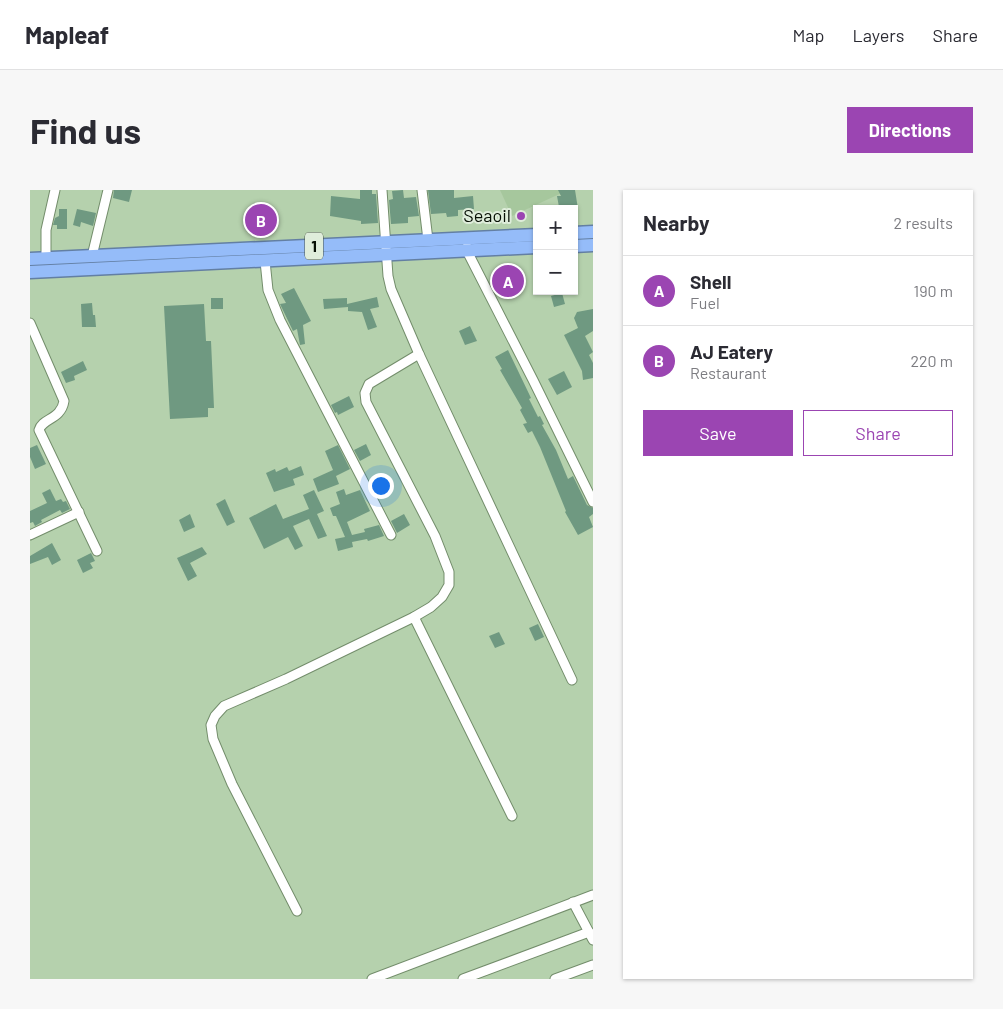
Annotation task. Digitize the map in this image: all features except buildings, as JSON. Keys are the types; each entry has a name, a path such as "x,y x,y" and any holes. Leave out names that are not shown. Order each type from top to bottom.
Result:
{"highway":[{"path":"578,233 593,232"},
{"name":"1","path":"30,259 92,256 227,256 265,261 387,248 428,240 467,245 533,236"},
{"name":"1","path":"30,272 227,256 387,248 467,245 533,248"},
{"path":"578,246 593,245"}],"street":[{"path":"46,258 46,230 55,190"},
{"path":"92,256 108,190"},
{"path":"382,190 391,289 419,354 572,680"},
{"path":"422,190 428,240"},
{"path":"467,245 593,502"},
{"path":"265,261 268,290 280,320 391,535"},
{"path":"30,323 64,401 63,408 58,414 41,424 39,430 97,551"},
{"path":"297,911 228,776 213,739 211,725 215,716 224,706 286,679 414,617 431,607 442,597 449,584 448,572 435,536 370,412 365,394 368,384 419,354"},
{"path":"30,534 79,512"},
{"path":"414,617 512,816"},
{"path":"372,979 593,895"},
{"path":"463,979 591,936 572,902"},
{"path":"555,979 593,965"}],"shaded area":[{"path":"500,190 568,190 533,205 512,216"}],"place":[{"name":"Seaoil","path":"521,216"},
{"name":"AJ Eatery","path":"261,220"},
{"name":"Shell","path":"508,281"}]}
